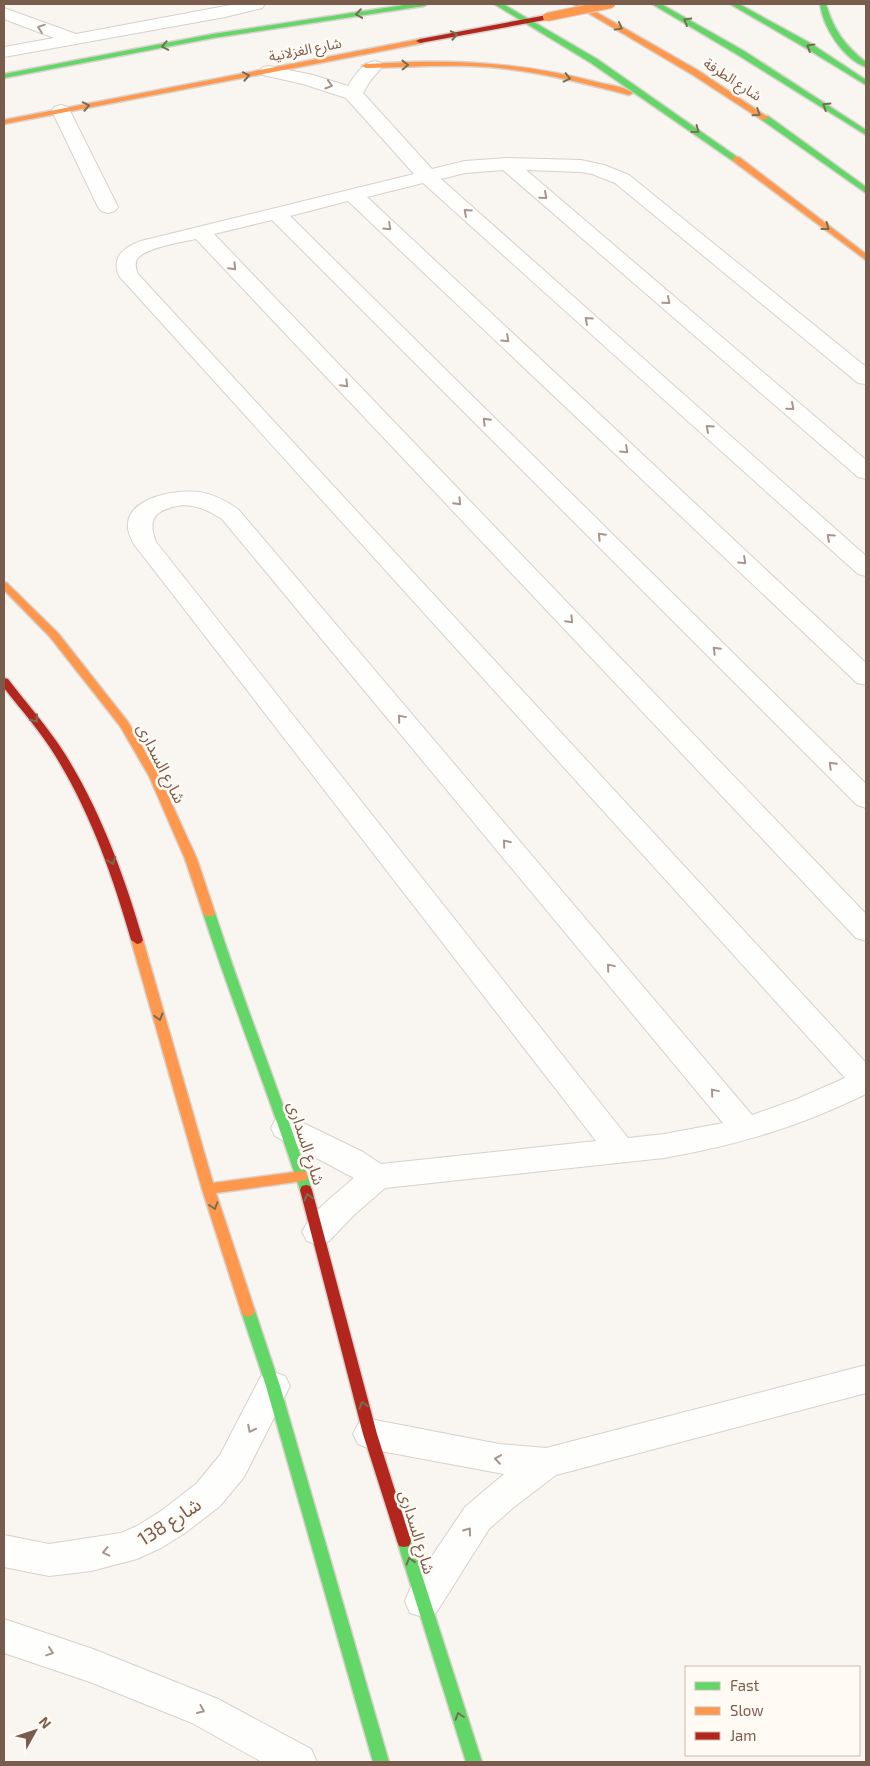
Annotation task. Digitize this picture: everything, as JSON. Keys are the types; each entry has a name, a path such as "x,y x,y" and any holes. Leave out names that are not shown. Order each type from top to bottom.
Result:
{"street":[{"path":"4,52 225,12 256,4"},
{"name":"شارع الغزلانية","path":"4,76 213,36 424,4"},
{"path":"498,4 528,20 656,101 748,167 866,258"},
{"name":"شارع الطرفة","path":"577,4 711,83 781,128 866,191"},
{"name":"شارع الغزلانية","path":"4,122 611,4"},
{"name":"شارع الطرفة","path":"656,4 741,53 866,133"},
{"path":"734,4 806,45 866,83"},
{"path":"823,4 828,27 835,38 866,65"},
{"path":"213,36 296,11"},
{"path":"4,13 121,54"},
{"path":"269,71 469,64 532,70 588,82 656,101"},
{"path":"353,94 362,78 374,66"},
{"path":"269,71 307,79 353,94 427,176 866,569"},
{"path":"61,111 108,207"},
{"path":"507,164 866,472"},
{"path":"318,1232 344,1205 377,1176 664,1146 746,1129 810,1107 866,1082 136,283 125,269 126,261 132,253 141,247 352,194 465,168 507,164 581,166 597,169 622,179 866,378"},
{"path":"352,194 866,677"},
{"path":"276,213 866,799"},
{"path":"200,232 866,931"},
{"path":"621,1151 145,543 140,535 138,525 143,515 153,507 166,501 182,498 197,498 223,506 746,1129"},
{"name":"شارع السدارى","path":"4,585 54,635 86,673 124,724 154,776 191,859 232,984 302,1176 370,1434 474,1762"},
{"path":"4,681 45,732 75,782 98,825 123,892 208,1189 273,1386 381,1762"},
{"path":"286,1128 352,1161 377,1176"},
{"path":"208,1189 302,1176"},
{"path":"370,1434 499,1459 546,1463 866,1379"},
{"name":"شارع 138","path":"4,1551 49,1560 116,1550 149,1537 173,1522 208,1495 232,1466 273,1386"},
{"path":"423,1601 477,1518 502,1496 546,1463"},
{"path":"4,1636 93,1666 205,1711 298,1762"}],"traffic: fast":[{"path":"4,76 213,36 424,4"},
{"path":"498,4 594,61 736,159"},
{"path":"656,4 741,53 866,133"},
{"path":"734,4 807,45 866,83"},
{"path":"823,4 833,32 844,46 866,65"},
{"path":"765,118 866,191"},
{"path":"209,913 232,984 286,1128 306,1190"},
{"path":"248,1311 273,1386 381,1762"},
{"path":"404,1541 474,1762"}],"traffic: slow":[{"path":"577,4 696,73 765,118"},
{"path":"547,17 611,4"},
{"path":"4,122 420,41"},
{"path":"366,66 489,65 525,69 629,93"},
{"path":"736,159 866,258"},
{"path":"4,585 54,635 124,724 154,776 191,859 209,913"},
{"path":"137,940 208,1189 248,1311"},
{"path":"208,1189 302,1176"}],"traffic: jam":[{"path":"420,41 547,17"},
{"path":"4,681 45,732 75,780 100,832 120,885 137,940"},
{"path":"306,1190 370,1434 404,1541"}]}
